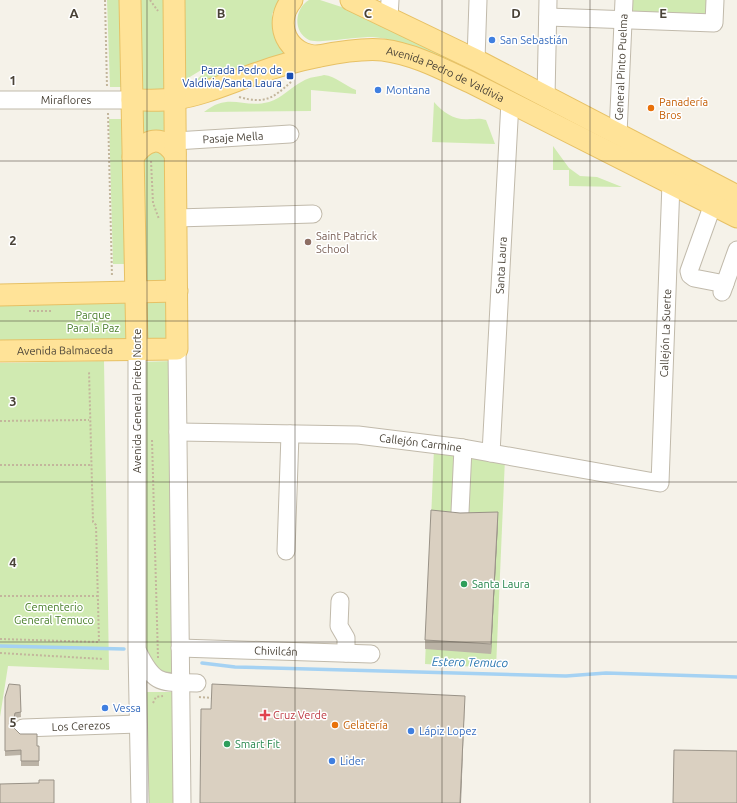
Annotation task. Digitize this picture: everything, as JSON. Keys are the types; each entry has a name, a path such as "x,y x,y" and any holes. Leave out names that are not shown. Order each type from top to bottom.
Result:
{"main road":[{"name":"Avenida General Prieto Norte","path":"130,0 137,349"},
{"path":"174,0 175,147 168,221 177,291 177,349"},
{"path":"292,0 283,16 282,23 286,38 295,49 312,56 324,56"},
{"name":"Avenida Pedro de Valdivia","path":"351,0 389,9 476,60 546,98 737,196"},
{"name":"Avenida Pedro de Valdivia","path":"132,100 175,99 224,86 274,68 324,56 360,50 383,50 404,54 427,62 510,102 737,217"},
{"path":"593,144 605,143 618,134"},
{"path":"133,157 140,148 150,142 163,142 170,147 175,147"},
{"path":"0,295 177,291"},
{"name":"Avenida Balmaceda","path":"0,351 177,349"}],"street":[{"path":"476,60 478,0"},
{"path":"546,98 548,0"},
{"name":"General Pinto Puelma","path":"618,134 624,0"},
{"path":"548,17 714,23 715,0"},
{"name":"Miraflores","path":"0,100 132,100"},
{"name":"Santa Laura","path":"491,453 510,102"},
{"name":"Pasaje Mella","path":"175,147 290,134"},
{"name":"Callejón La Suerte","path":"660,483 671,183"},
{"path":"713,204 689,271 690,275 694,278 724,288 737,250"},
{"path":"168,221 313,214"},
{"name":"Avenida General Prieto Norte","path":"137,349 137,650 140,803"},
{"path":"177,349 180,648 193,688 182,803"},
{"name":"Callejón Carmine","path":"178,432 358,435 463,448 660,483"},
{"path":"286,551 290,434"},
{"path":"460,512 463,448"},
{"path":"340,601 339,626 346,638 346,653"},
{"name":"Chivilcán","path":"180,648 371,654"},
{"path":"137,650 148,671 156,678 193,688"},
{"name":"Los Cerezos","path":"23,728 138,724"}],"path":[{"path":"105,0 112,292"},
{"path":"236,96 253,100 264,100 275,97 292,82"},
{"path":"150,142 153,203 168,221"},
{"path":"0,639 99,642 96,525 93,522 90,465 89,371"},
{"path":"0,421 89,420"},
{"path":"152,437 158,659"},
{"path":"0,465 90,465"},
{"path":"0,596 98,596"},
{"path":"0,653 103,659"},
{"path":"152,708 156,698 164,696 163,681"},
{"path":"193,688 212,698"}],"green space":[{"path":"107,0 123,0 126,87 110,87"},
{"path":"134,0 168,0 169,91 136,92"},
{"path":"179,0 280,0 272,14 274,27 292,55 188,90 211,64 180,83"},
{"path":"309,0 320,0 357,12 481,69 457,65 405,44 373,37 320,41 309,40 300,32 297,20 300,9"},
{"path":"632,0 709,0 708,16 632,14"},
{"path":"324,75 333,77 356,90 356,94 311,90 311,111 204,112 221,103 236,102 260,104 269,102 278,98 305,80"},
{"path":"434,102 441,110 460,119 486,120 495,144 432,142"},
{"path":"136,106 169,106 172,281 150,282 138,278"},
{"path":"109,119 128,119 131,264 113,264"},
{"path":"553,146 569,168 580,176 597,177 622,187 569,186 569,170 553,170"},
{"name":"Parque Para la Paz","path":"131,296 133,345 0,345 0,301"},
{"path":"138,298 173,298 172,342 139,342"},
{"name":"Cementerio General Temuco","path":"104,361 109,670 8,666 0,717 0,363"},
{"path":"173,361 174,678 161,677 143,657 139,362"},
{"name":"Santa Laura","path":"434,448 505,458 496,668 425,664"},
{"path":"146,692 173,692 175,803 146,803"}],"building":[{"path":"431,510 460,513 498,512 491,644 425,640"},
{"path":"9,684 20,685 21,712 15,713 13,723 14,728 20,734 37,734 39,761 21,761 21,750 5,751 5,697"},
{"name":"Lider","path":"212,684 465,696 460,803 200,803 201,709 211,709"},
{"path":"674,750 737,751 737,803 673,803"},
{"path":"39,780 54,780 54,803 0,803 0,784 39,783"}],"waterway":[{"path":"0,646 124,649"},
{"name":"Estero Temuco","path":"202,663 235,667 566,676 606,673 737,677"}],"place":[{"name":"San Sebastián","path":"492,40"},
{"name":"Parada Pedro de Valdivia/Santa Laura","path":"290,76"},
{"name":"Montana","path":"378,90"},
{"name":"Panadería Bros","path":"651,108"},
{"name":"Saint Patrick School","path":"308,242"},
{"name":"Santa Laura","path":"464,584"},
{"name":"Vessa","path":"105,708"},
{"name":"Cruz Verde","path":"265,715"},
{"name":"Gelatería","path":"335,725"},
{"name":"Lápiz Lopez","path":"411,731"},
{"name":"Smart Fit","path":"227,744"},
{"name":"Lider","path":"332,761"}]}
